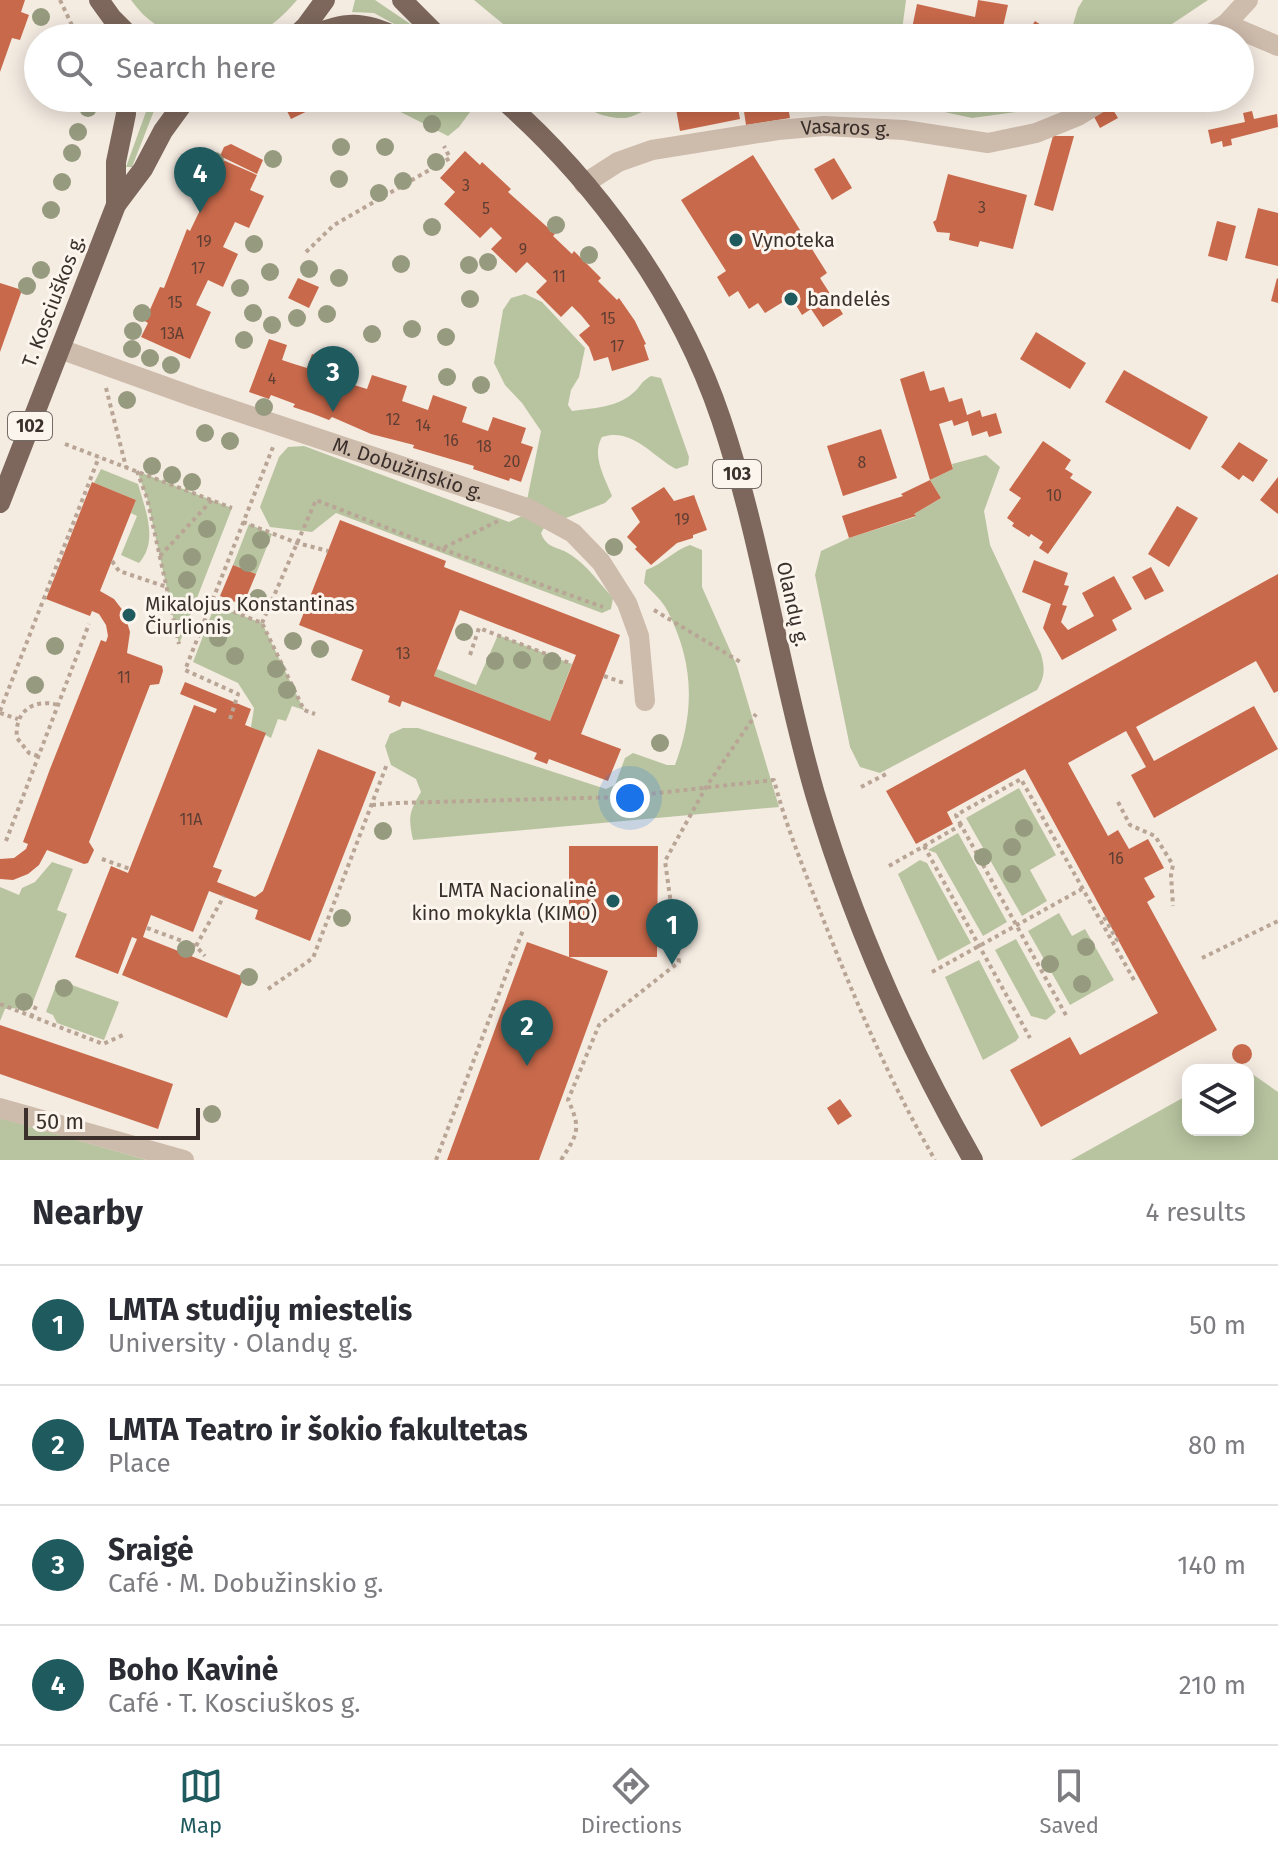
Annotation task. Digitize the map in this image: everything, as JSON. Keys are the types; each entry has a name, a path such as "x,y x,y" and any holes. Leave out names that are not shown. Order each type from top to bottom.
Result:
{"main road":[{"path":"99,0 112,24"},
{"path":"307,24 325,0"},
{"path":"406,1 427,24"},
{"name":"T. Kosciuškos g.","path":"116,205 116,162 126,112"},
{"name":"T. Kosciuškos g.","path":"0,503 116,205 143,169 177,112"},
{"name":"Olandų g.","path":"515,112 584,184 642,262 688,337 720,417 743,491 794,717 837,863 881,980 934,1089 973,1160"}],"street":[{"path":"1226,24 1248,0"},
{"path":"1254,36 1278,46"},
{"name":"Vasaros g.","path":"584,184 618,162 652,150 778,130 824,126 904,130 988,143 1036,133 1084,112"},
{"name":"M. Dobužinskio g.","path":"60,349 527,508 573,533 601,562 632,618 639,636 645,701"},
{"path":"0,1108 184,1160"}],"path":[{"path":"60,0 71,24"},
{"path":"306,252 334,225 450,158 444,146"},
{"path":"100,363 126,467"},
{"path":"230,719 238,694 185,670 282,426"},
{"path":"65,444 232,508"},
{"path":"18,719 0,712 99,457"},
{"path":"137,471 147,498 179,644"},
{"path":"160,556 212,500"},
{"path":"262,623 316,500 632,618"},
{"path":"441,549 527,508"},
{"path":"243,522 297,543 328,551"},
{"path":"112,561 119,571 167,587"},
{"path":"617,588 742,663"},
{"path":"211,603 262,623 304,710 315,714"},
{"path":"6,841 89,624"},
{"path":"470,655 479,628 572,664"},
{"path":"38,756 29,753 17,738 18,719 35,703 58,705"},
{"path":"561,1160 575,1138 578,1126 568,1100 599,1025 679,962 665,861 706,787 756,714"},
{"path":"268,989 313,958 387,764"},
{"path":"861,787 888,773"},
{"path":"1067,1017 956,815 1021,779 1134,980"},
{"path":"372,805 622,797 774,780 783,815 854,1000 916,1128 935,1160"},
{"path":"1118,802 1130,825 1155,836 1173,865 1173,906"},
{"path":"889,866 961,825"},
{"path":"924,846 1030,1038"},
{"path":"102,859 130,869"},
{"path":"932,972 1082,889"},
{"path":"196,946 224,896"},
{"path":"1104,917 1117,940 1113,943"},
{"path":"1202,958 1278,921"},
{"path":"147,928 196,946 205,956"},
{"path":"436,1160 523,930"},
{"path":"0,1004 103,1044 123,1035"},
{"path":"31,1017 37,1004"}],"green space":[{"path":"131,0 297,0 272,24 155,24"},
{"path":"355,0 375,0 410,24 394,24 374,13 352,12"},
{"path":"474,0 906,0 903,24 503,24"},
{"path":"1083,0 1208,0 1172,24 1073,24"},
{"path":"146,112 154,112 132,167 126,167"},
{"path":"401,112 470,112 448,136"},
{"path":"595,112 641,112 625,118"},
{"path":"945,112 1016,112 972,118"},
{"path":"525,294 542,302 585,348 579,377 571,390 568,405 572,411 612,404 636,391 651,376 661,378 689,457 688,465 676,469 632,439 613,435 602,437 598,459 612,496 605,503 545,526 541,533 550,545 567,552 588,569 613,598 611,609 602,613 336,513 312,532 270,527 260,507 279,457 288,447 304,446 509,522 524,515 541,431 505,385 494,363 503,310 511,298"},
{"path":"986,455 1000,467 984,511 990,545 1041,654 1044,668 1042,681 1037,690 880,773 860,767 850,747 815,575 821,551 849,538 915,517 914,514 941,498 930,480 953,469 952,464"},
{"path":"101,469 138,484 149,525 148,545 139,563 121,555 137,516 131,513 136,500 94,483"},
{"path":"137,471 232,508 179,644 147,498"},
{"path":"249,524 272,534 256,574 233,565"},
{"path":"690,545 702,550 702,587 737,666 779,807 413,840 411,815 421,792 416,779 391,765 385,746 390,734 403,728 418,728 606,789 615,785 625,758 633,753 675,765 686,726 687,669 677,631 668,612 644,583 646,570"},
{"path":"215,605 262,623 304,710 292,706 286,721 278,719 271,738 251,727 254,708 238,683 193,662"},
{"path":"498,635 572,664 550,721 434,676 437,669 476,685"},
{"path":"1019,788 1056,855 1030,870 1047,901 1022,916 966,818"},
{"path":"958,833 1007,922 983,936 936,853 928,850"},
{"path":"920,860 927,863 971,943 938,961 898,874"},
{"path":"52,862 73,869 57,910 67,914 31,1007 5,1009 0,1021 0,887 19,895 22,888 35,882"},
{"path":"1059,913 1072,936 1085,929 1114,980 1070,1005 1028,931"},
{"path":"1016,939 1056,1012 1046,1020 1031,1016 995,950"},
{"path":"979,960 1019,1037 983,1060 945,977"},
{"path":"58,980 119,1002 104,1040 57,1023 53,1015 46,1012"},
{"path":"1254,1075 1278,1092 1278,1160 1071,1160 1182,1098 1182,1136 1254,1136"},
{"path":"0,1118 147,1160 0,1160"}],"building":[{"path":"0,0 25,0 21,12 29,15 20,40 12,38 0,72"},
{"path":"978,0 1008,5 1004,24 913,24 917,4 975,17"},
{"path":"288,112 305,112 291,119"},
{"path":"677,112 739,112 740,119 680,131"},
{"path":"744,112 789,112 790,118 746,125"},
{"path":"1114,112 1118,118 1100,128 1092,113"},
{"path":"1252,112 1254,119 1277,114 1278,127 1231,139 1232,145 1223,147 1222,141 1211,144 1208,130 1245,122 1243,113"},
{"path":"1053,136 1074,136 1053,211 1034,205"},
{"path":"231,144 263,160 257,174 220,156 224,147"},
{"path":"465,151 511,189 508,192 555,234 553,236 572,254 574,251 601,278 598,281 617,300 619,298 635,321 646,344 649,360 612,371 608,357 594,361 589,347 579,335 590,326 581,315 572,306 561,317 536,292 547,281 527,262 516,273 491,249 502,238 491,227 480,238 444,204 455,192 440,178"},
{"path":"753,155 827,273 820,278 843,314 823,327 811,309 802,315 791,297 765,313 758,303 749,309 738,291 729,297 717,277 726,271 681,200"},
{"path":"834,158 852,188 832,200 814,169"},
{"path":"223,160 257,175 250,190 264,196 249,228 235,222 223,247 238,254 223,287 208,280 196,305 211,312 190,359 141,337 160,287 164,288 187,229 190,231 214,171 217,173"},
{"path":"948,174 1027,195 1013,249 980,241 978,247 949,240 950,233 937,232 933,222"},
{"path":"1258,208 1278,213 1278,266 1245,258"},
{"path":"1217,221 1236,226 1227,261 1208,256"},
{"path":"298,278 319,287 309,308 288,298"},
{"path":"1278,279 1278,303 1271,301"},
{"path":"0,283 22,290 0,352"},
{"path":"1036,332 1086,363 1070,389 1020,359"},
{"path":"269,339 287,345 282,360 307,368 312,354 347,366 342,381 367,389 372,375 407,386 402,401 428,410 433,395 467,407 462,422 488,431 493,417 526,428 521,443 533,447 521,482 510,478 509,481 473,469 474,466 413,448 414,445 371,434 332,417 329,420 271,395 269,399 249,392"},
{"path":"1124,370 1208,417 1190,450 1105,402"},
{"path":"924,371 930,391 944,387 949,402 962,398 967,415 980,410 982,417 996,413 1002,433 989,437 987,431 972,436 968,421 954,426 952,420 939,424 953,469 930,480 900,379"},
{"path":"881,429 897,478 843,496 827,446"},
{"path":"1043,441 1071,460 1065,469 1073,474 1070,478 1092,492 1048,554 1039,548 1043,542 1012,526 1014,523 1007,518 1021,498 1009,490"},
{"path":"1239,442 1268,460 1253,482 1243,475 1239,480 1221,467"},
{"path":"1278,477 1278,514 1260,500"},
{"path":"930,480 941,498 914,514 916,516 849,538 842,516 903,496 901,494"},
{"path":"92,482 136,500 100,591 114,599 124,612 130,632 127,653 162,666 163,671 159,684 150,685 89,842 94,850 88,863 47,850 39,865 28,874 13,880 0,879 0,859 14,858 26,849 28,844 23,842 50,769 101,640 106,642 108,636 99,614 92,611 90,616 46,599"},
{"path":"664,487 674,501 694,495 707,530 677,543 651,565 627,537 640,522 631,508"},
{"path":"1177,506 1198,518 1169,567 1148,554"},
{"path":"340,520 446,561 444,567 620,635 581,734 621,749 608,781 549,759 547,764 534,759 537,753 402,701 400,707 388,702 390,696 351,680 363,650 299,625","holes":["460,610 576,655 550,721 434,676"]},
{"path":"1034,560 1068,573 1064,585 1069,586 1062,605 1067,606 1061,622 1068,630 1094,616 1082,593 1114,576 1132,609 1112,620 1117,630 1062,660 1043,628 1051,604 1022,592"},
{"path":"233,565 256,574 243,605 220,596"},
{"path":"1151,567 1164,591 1145,600 1132,577"},
{"path":"1278,574 1278,691 1274,693 1256,661 1136,727 1154,761 1254,706 1278,749 1154,818 1131,775 1146,767 1126,731 1068,763 1108,836 1118,830 1129,849 1148,839 1164,868 1144,878 1155,897 1147,902 1217,1030 1041,1127 1010,1070 1070,1037 1080,1055 1158,1013 1025,769 947,812 953,824 916,844 886,791"},
{"path":"185,682 251,709 245,725 266,733 213,867 222,870 217,882 255,897 263,891 318,749 376,772 310,941 255,919 258,910 209,891 193,932 151,915 143,937 244,977 227,1018 122,975 137,939 132,937 118,974 75,957 111,866 128,873 194,705 215,713 217,709 180,694"},
{"name":"LMTA Nacionalinė kino mokykla (KIMO)","path":"569,846 658,846 657,957 569,957"},
{"path":"527,942 608,971 539,1160 447,1160"},
{"path":"0,1025 173,1084 158,1129 0,1074"},
{"path":"1238,1045 1246,1045 1251,1050 1251,1058 1246,1063 1238,1063 1233,1058 1233,1050"},
{"path":"840,1099 852,1116 838,1125 827,1108"}],"place":[{"name":"Boho Kavinė","path":"200,213"},
{"name":"Vynoteka","path":"736,240"},
{"name":"bandelės","path":"791,299"},
{"name":"Sraigė","path":"333,412"},
{"name":"Mikalojus Konstantinas Čiurlionis","path":"129,615"},
{"name":"LMTA Nacionalinė kino mokykla (KIMO)","path":"613,901"},
{"name":"LMTA studijų miestelis","path":"672,965"},
{"name":"LMTA Teatro ir šokio fakultetas","path":"527,1066"}]}
